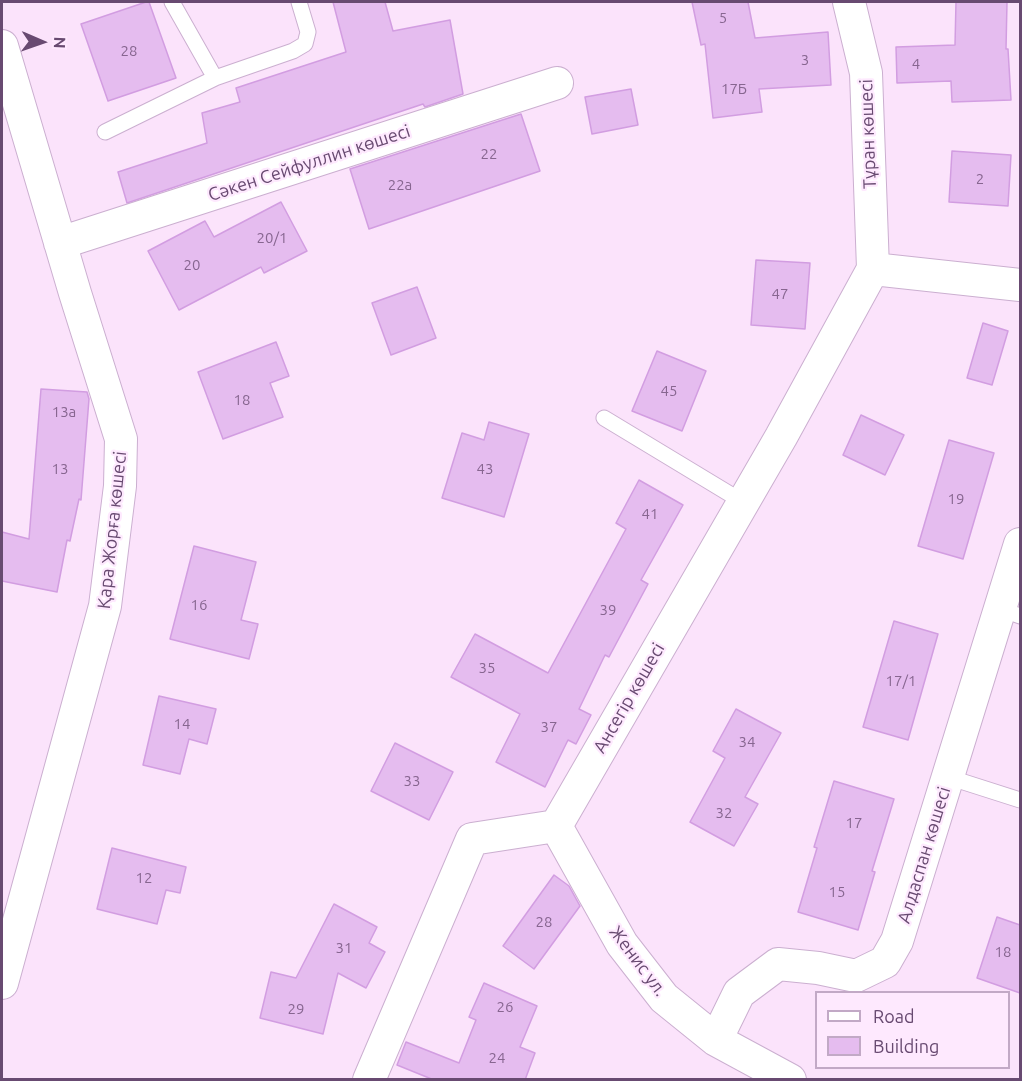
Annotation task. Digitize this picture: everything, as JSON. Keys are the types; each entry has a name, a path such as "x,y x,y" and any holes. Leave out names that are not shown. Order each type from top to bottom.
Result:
{"street":[{"name":"Тұран көшесі","path":"849,2 866,73 873,269"},
{"name":"Қара Жорға көшесі","path":"2,46 60,243 122,439 120,486 105,606 7,946 2,983"},
{"name":"Сәкен Сейфуллин көшесі","path":"60,243 557,83"},
{"path":"873,269 1020,285"},
{"name":"Ансегір көшесі","path":"555,826 743,502 873,269"},
{"name":"Алдаспан көшесі","path":"716,1040 739,993 778,964 818,968 856,976 885,962 897,941 948,777 1010,613 1020,544"},
{"path":"369,1080 472,839 555,826"},
{"name":"Женис ул.","path":"555,826 622,945 664,998 716,1040 790,1080"}],"lane":[{"path":"171,2 215,78"},
{"path":"105,132 215,78 293,51 305,44 308,32 299,2"},
{"path":"604,418 743,502"},
{"path":"948,777 1020,800"}],"building":[{"path":"149,2 176,78 108,101 81,24"},
{"path":"333,2 385,2 393,31 450,20 463,94 425,107 423,104 127,203 118,172 207,143 202,113 240,102 236,88 346,52"},
{"path":"692,2 748,2 755,38 828,32 831,85 759,89 762,112 713,118 705,44 701,45"},
{"path":"956,2 1007,2 1006,49 1008,49 1011,100 952,102 951,81 897,83 896,47 955,45"},
{"path":"631,89 638,125 592,134 585,97"},
{"path":"521,114 540,171 369,229 350,169"},
{"path":"952,151 1011,155 1008,206 949,202"},
{"path":"281,202 307,251 264,273 261,267 179,310 148,251 205,221 214,237"},
{"path":"756,260 810,263 805,329 751,325"},
{"path":"417,287 436,338 391,355 372,303"},
{"path":"983,323 1008,331 992,385 967,378"},
{"path":"276,342 289,376 270,383 283,417 223,439 198,372"},
{"path":"657,351 706,371 682,431 632,411"},
{"path":"41,389 87,392 89,399 81,500 79,499 70,541 67,540 57,592 2,581 2,532 29,539"},
{"path":"861,415 904,435 885,475 843,455"},
{"path":"489,422 529,434 504,517 442,498 462,433 484,440"},
{"path":"949,440 994,453 963,559 918,546"},
{"path":"639,480 683,505 641,580 648,584 609,657 605,655 579,709 591,715 576,744 568,740 545,787 496,762 520,714 451,677 475,634 548,673 626,529 616,523"},
{"path":"194,546 256,562 241,620 258,624 249,659 170,639"},
{"path":"894,621 938,634 908,740 863,727"},
{"path":"159,696 216,709 207,744 189,739 180,774 143,765"},
{"path":"736,709 781,733 745,797 758,804 734,846 690,822 725,758 713,751"},
{"path":"395,743 453,772 429,820 371,791"},
{"path":"834,781 894,799 872,871 875,872 858,930 798,912"},
{"path":"112,848 186,867 180,893 166,890 157,924 97,909"},
{"path":"554,875 569,886 580,906 534,969 503,946"},
{"path":"334,904 377,927 369,943 385,952 366,988 338,973 323,1034 260,1018 271,972 296,978"},
{"path":"997,917 1020,925 1020,993 977,978"},
{"path":"484,983 537,1006 520,1047 535,1053 525,1080 434,1080 397,1065 406,1042 459,1063 476,1020 469,1017"}]}
